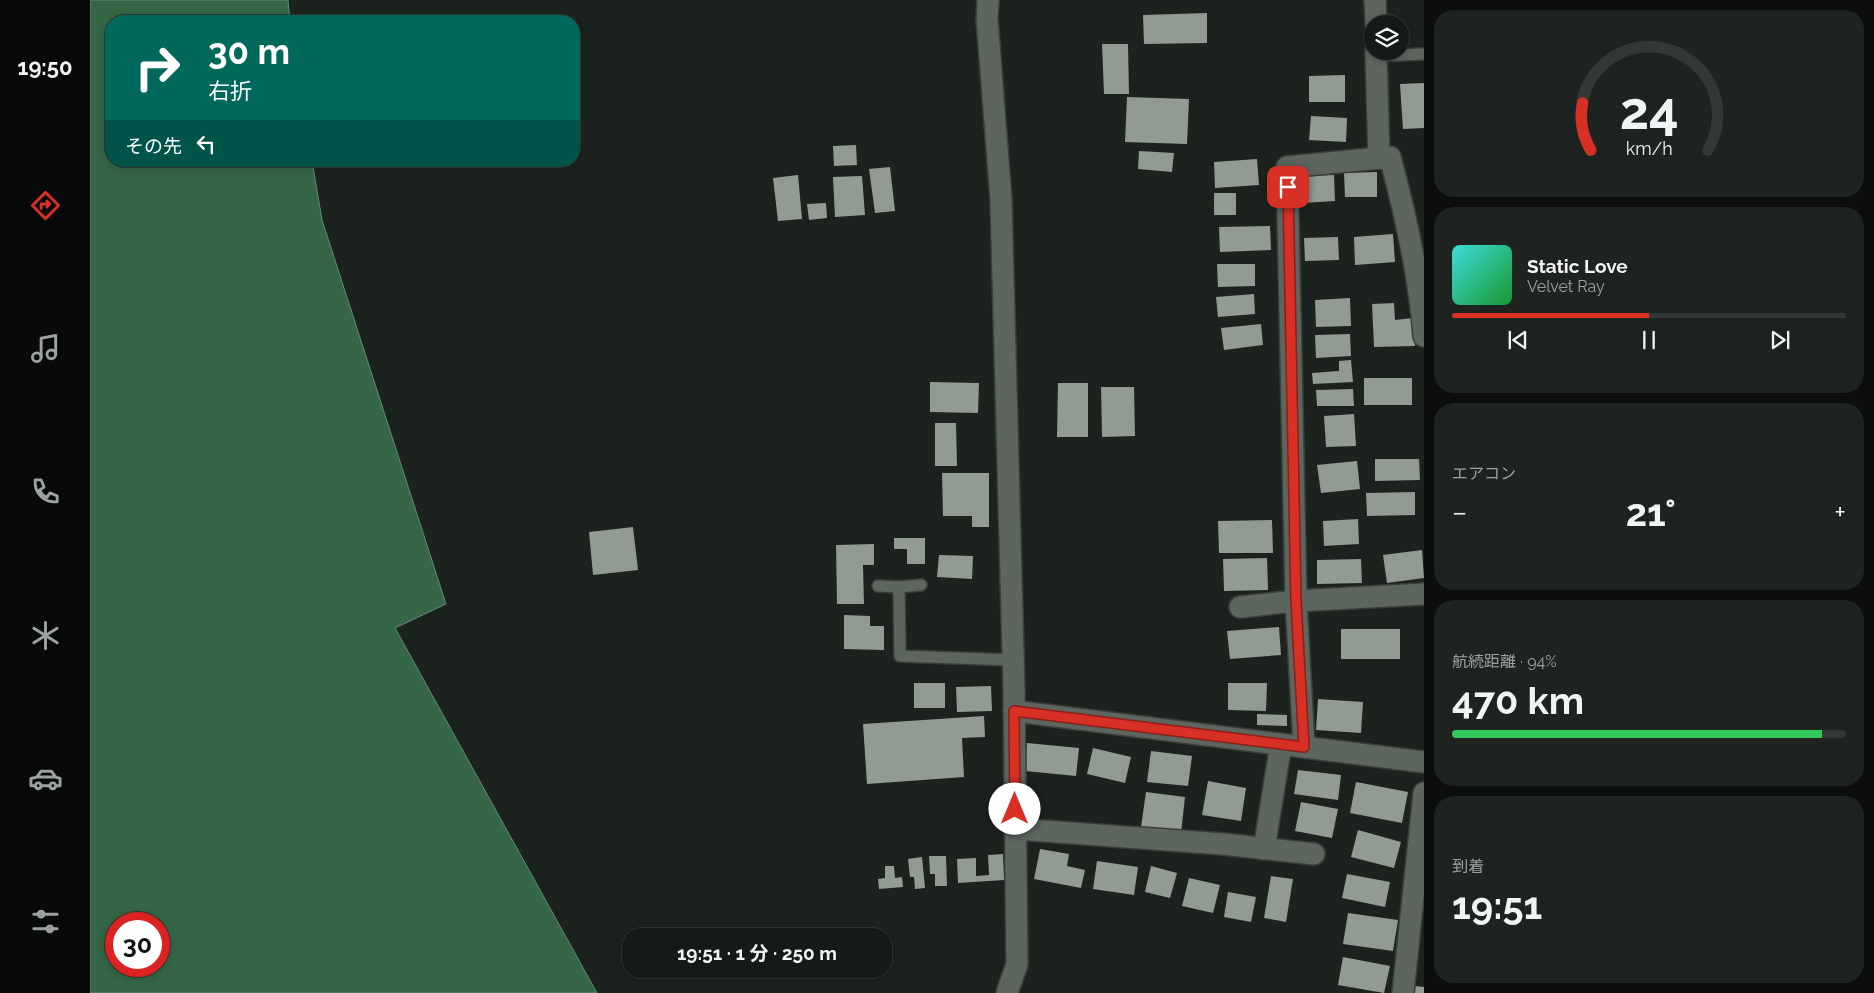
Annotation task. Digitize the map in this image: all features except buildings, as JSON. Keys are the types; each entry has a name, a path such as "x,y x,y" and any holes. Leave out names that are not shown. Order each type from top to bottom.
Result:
{"street":[{"path":"988,0 987,19 1001,200 1014,660 1017,964 1007,993"},
{"path":"1375,0 1376,15"},
{"path":"1376,60 1379,158"},
{"path":"1304,747 1296,601 1288,167 1390,157 1417,244 1424,336"},
{"path":"1240,607 1296,601 1424,594"},
{"path":"1014,711 1424,762"},
{"path":"1264,849 1281,744"},
{"path":"1403,993 1424,793"},
{"path":"1016,829 1314,854"}],"lane":[{"path":"1409,54 1424,54"},
{"path":"878,586 921,585"},
{"path":"899,587 900,656 1014,660"}],"shaded area":[{"path":"90,0 288,0 289,15 105,15 105,167 313,167 322,220 446,604 395,628 597,993 90,993"}],"route":[{"path":"1015,809 1014,711 1304,747 1296,601 1288,187"}]}
